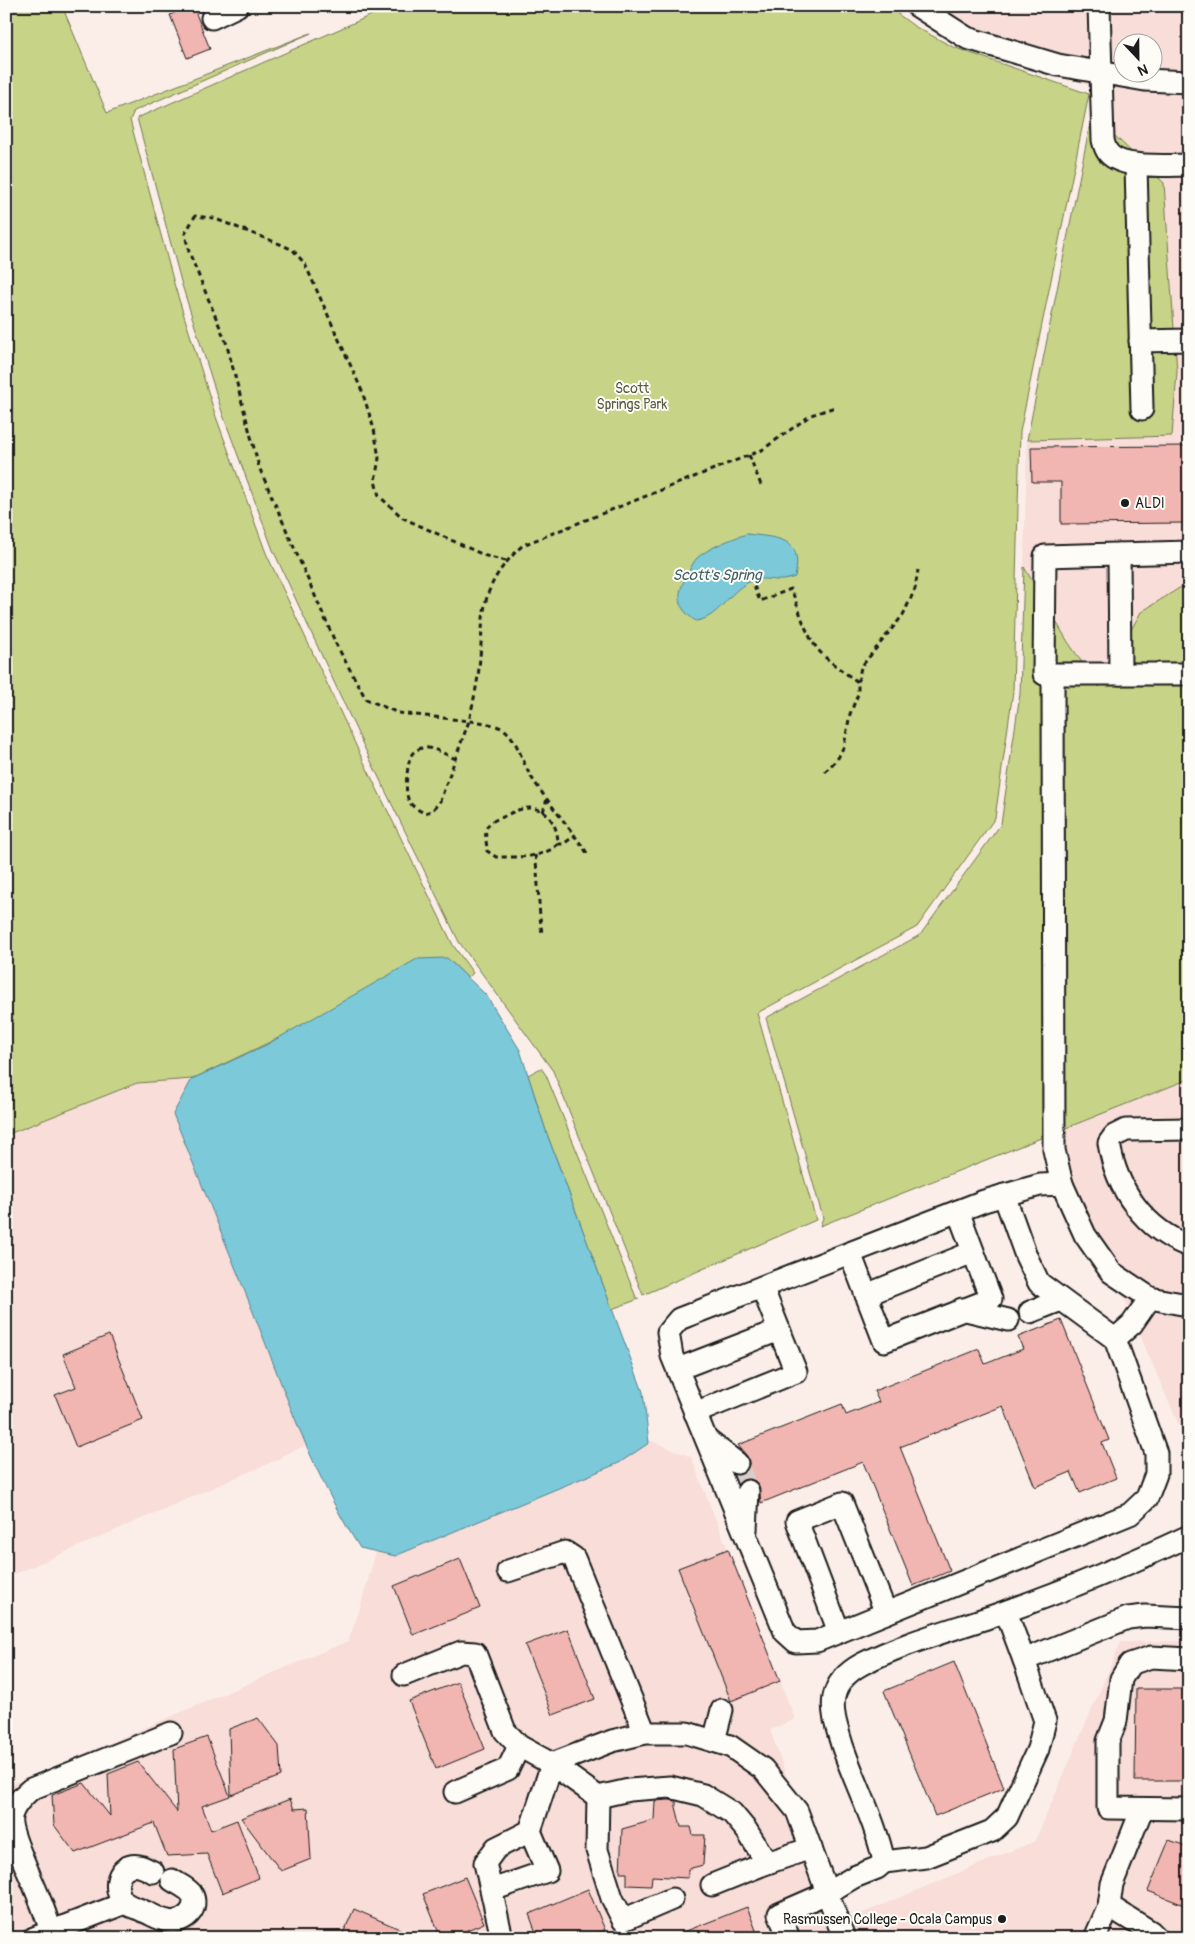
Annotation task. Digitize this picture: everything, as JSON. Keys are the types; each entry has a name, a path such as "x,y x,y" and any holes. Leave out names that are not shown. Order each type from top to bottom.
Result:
{"street":[{"path":"212,18 237,6"},
{"path":"917,6 967,38 1058,65 1145,80 1189,82"},
{"path":"1099,6 1103,140 1107,153 1119,160 1136,165 1189,164"},
{"path":"1136,165 1142,410"},
{"path":"1140,341 1189,340"},
{"path":"1189,552 1045,556 1044,674 1189,674"},
{"path":"1119,554 1120,674"},
{"path":"1053,674 1054,1150 1062,1184 1085,1235 1111,1272 1150,1298 1182,1304"},
{"path":"1189,1129 1126,1130 1114,1136 1109,1143 1111,1157 1118,1178 1131,1201 1154,1228 1189,1246"},
{"path":"1004,1195 1026,1256 1039,1283 1115,1339 1156,1453 1156,1474 1147,1498 1130,1514 816,1641 796,1642 785,1632 745,1536 672,1356 668,1332 679,1319 958,1211 1004,1195 1040,1185 1062,1184"},
{"path":"850,1253 884,1341 991,1299 958,1211"},
{"path":"866,1295 973,1252"},
{"path":"696,1413 796,1372 762,1287"},
{"path":"1115,1339 1132,1324 1150,1298"},
{"path":"1030,1312 1061,1300"},
{"path":"962,1310 1008,1320"},
{"path":"678,1369 779,1330"},
{"path":"706,1440 737,1463"},
{"path":"745,1536 748,1491"},
{"path":"839,1632 797,1521 842,1503 886,1613"},
{"path":"884,1862 880,1843 851,1771 839,1735 834,1712 834,1697 841,1680 860,1665 887,1653 1006,1612 1148,1555 1189,1536"},
{"path":"508,1572 565,1552 574,1558 645,1733"},
{"path":"789,1938 779,1914 827,1893 854,1877 877,1868 884,1862 926,1857 992,1831 1007,1817 1038,1749 1045,1721 1006,1612"},
{"path":"1024,1660 1128,1618 1145,1616 1189,1618"},
{"path":"404,1675 461,1652 475,1653 505,1731 519,1746 552,1764 598,1797 629,1790 670,1787 703,1794 732,1813 747,1831 767,1864"},
{"path":"1189,1659 1151,1658 1130,1664 1121,1679 1116,1721 1108,1741 1108,1808 1189,1810"},
{"path":"714,1741 722,1710"},
{"path":"125,1903 117,1889 118,1876 122,1870 139,1866 184,1886 194,1900 194,1907 190,1914 183,1918 168,1921 125,1903 42,1935 40,1901 12,1830 10,1817 22,1796 32,1789 171,1733"},
{"path":"552,1764 612,1741 645,1733 686,1733 730,1746 763,1769 797,1811 844,1938"},
{"path":"455,1792 508,1769 519,1746"},
{"path":"492,1890 546,1871 530,1831 552,1764"},
{"path":"598,1797 597,1850 612,1898 623,1920 672,1899"},
{"path":"1094,1938 1109,1906 1112,1884 1142,1809"},
{"path":"502,1938 485,1863 496,1848 530,1831"},
{"path":"712,1885 810,1848"},
{"path":"1109,1906 1157,1938"}],"path":[{"path":"506,561 486,556 403,518 380,496 375,481 379,458 374,429 362,391 305,264 293,250 213,218 195,216 185,234 189,252 226,342 259,467 336,644 366,699 398,713 479,722 505,730 511,737 530,774 576,836 586,853"},
{"path":"456,759 429,748 421,748 414,752 410,758 406,787 408,800 415,808 424,813 432,811 440,801 456,759 469,721 479,670 483,609 489,589 506,561 523,545 762,450 811,415 835,407"},
{"path":"749,455 761,485"},
{"path":"825,772 842,751 850,714 858,694 861,667 903,615 915,589 918,570"},
{"path":"754,586 760,601 791,589 804,624 820,651 840,670 858,682"},
{"path":"543,812 548,799"},
{"path":"558,844 556,826 552,819 543,812 529,808 496,820 488,824 486,829 487,851 496,858 535,855 550,851 558,844 563,844 576,836"},
{"path":"535,855 538,871 539,913 542,933"}],"shaded area":[{"path":"934,6 1189,6 1189,70 1162,71 1162,32 1112,32 1112,65 1059,56 970,29"},
{"path":"1055,74 1189,92 1189,592 1181,587 1141,612 1099,688 1068,642 1024,567 1027,440 1172,436 1177,372 1164,184 1092,114 1096,96 1090,86"},
{"path":"192,1079 173,1114 307,1445 6,1578 6,1135 137,1083"},
{"path":"1189,1079 1189,1449 1053,1133"},
{"path":"649,1440 691,1457 795,1719 770,1730 839,1923 1035,1841 1121,1642 1189,1641 1189,1938 6,1938 6,1787 348,1641 358,1615 376,1552 395,1556 649,1443"}],"green space":[{"path":"6,6 62,6 107,113 311,33 134,111 130,120 175,287 216,417 266,553 359,752 453,945 473,973 468,978 447,958 192,1079 137,1083 6,1135"},
{"name":"Scott Springs Park","path":"392,6 887,6 914,26 953,47 1089,94 1020,432 1013,691 995,818 917,927 757,1013 816,1220 643,1295 553,1071 459,942 365,749 273,550 223,415 182,285 137,118"},
{"path":"1092,114 1164,183 1177,372 1172,436 1027,440"},
{"path":"1024,567 1068,642 1099,687 1141,612 1181,587 1189,592 1189,1079 820,1226 823,1218 766,1018 920,935 1001,824 1020,694"},
{"path":"541,1068 546,1075 636,1297 639,1299 612,1309 547,1134 528,1075"}],"water":[{"name":"Scott's Spring","path":"747,534 778,539 792,546 796,554 797,564 795,577 784,580 762,579 749,582 735,592 711,615 696,621 684,610 680,599 682,586 693,564 697,558 707,551"},
{"path":"447,958 486,995 520,1050 547,1134 643,1392 649,1443 619,1463 395,1556 360,1548 319,1474 173,1114 192,1079 266,1045 417,959"}],"building":[{"path":"193,6 210,49 187,58 170,15"},
{"name":"ALDI","path":"1189,446 1189,523 1061,524 1061,482 1032,482 1031,447"},
{"path":"1061,1320 1109,1440 1102,1443 1116,1478 1080,1493 1071,1472 1035,1487 1003,1406 900,1447 950,1571 913,1586 863,1462 761,1503 759,1486 755,1481 748,1479 738,1484 735,1475 742,1474 747,1470 749,1464 748,1458 738,1445 842,1404 846,1415 879,1402 874,1391 979,1349 985,1364 1023,1349 1018,1337"},
{"path":"109,1335 143,1420 76,1447 55,1395 76,1387 63,1354"},
{"path":"728,1549 780,1681 731,1701 678,1568"},
{"path":"460,1559 480,1608 413,1635 394,1586"},
{"path":"568,1629 595,1699 553,1715 525,1645"},
{"path":"954,1662 1004,1788 935,1816 884,1691"},
{"path":"458,1682 485,1749 436,1769 409,1701"},
{"path":"1136,1689 1189,1689 1189,1781 1135,1781"},
{"path":"258,1718 279,1746 281,1776 231,1795 229,1729"},
{"path":"207,1737 230,1796 202,1806 211,1830 237,1820 259,1878 222,1893 207,1854 167,1856 154,1823 75,1853 54,1825 52,1795 84,1783 110,1816 108,1774 138,1762 177,1812 174,1749"},
{"path":"290,1799 294,1809 308,1808 311,1859 281,1871 241,1818"},
{"path":"655,1801 676,1801 681,1827 691,1827 693,1835 705,1835 703,1865 688,1869 688,1878 652,1876 651,1886 627,1885 627,1873 620,1873 622,1829 654,1820"},
{"path":"1169,1840 1189,1847 1189,1907 1148,1891"},
{"path":"465,1877 484,1923 448,1938 441,1938 423,1894"},
{"path":"588,1889 605,1930 585,1938 538,1938 529,1914"},
{"path":"747,1907 759,1938 671,1938 671,1937"},
{"path":"354,1909 420,1938 341,1938"}],"tunnel":[{"path":"737,1463 748,1491"}],"place":[{"name":"ALDI","path":"1125,503"},
{"name":"Rasmussen College - Ocala Campus","path":"1002,1919"}]}
